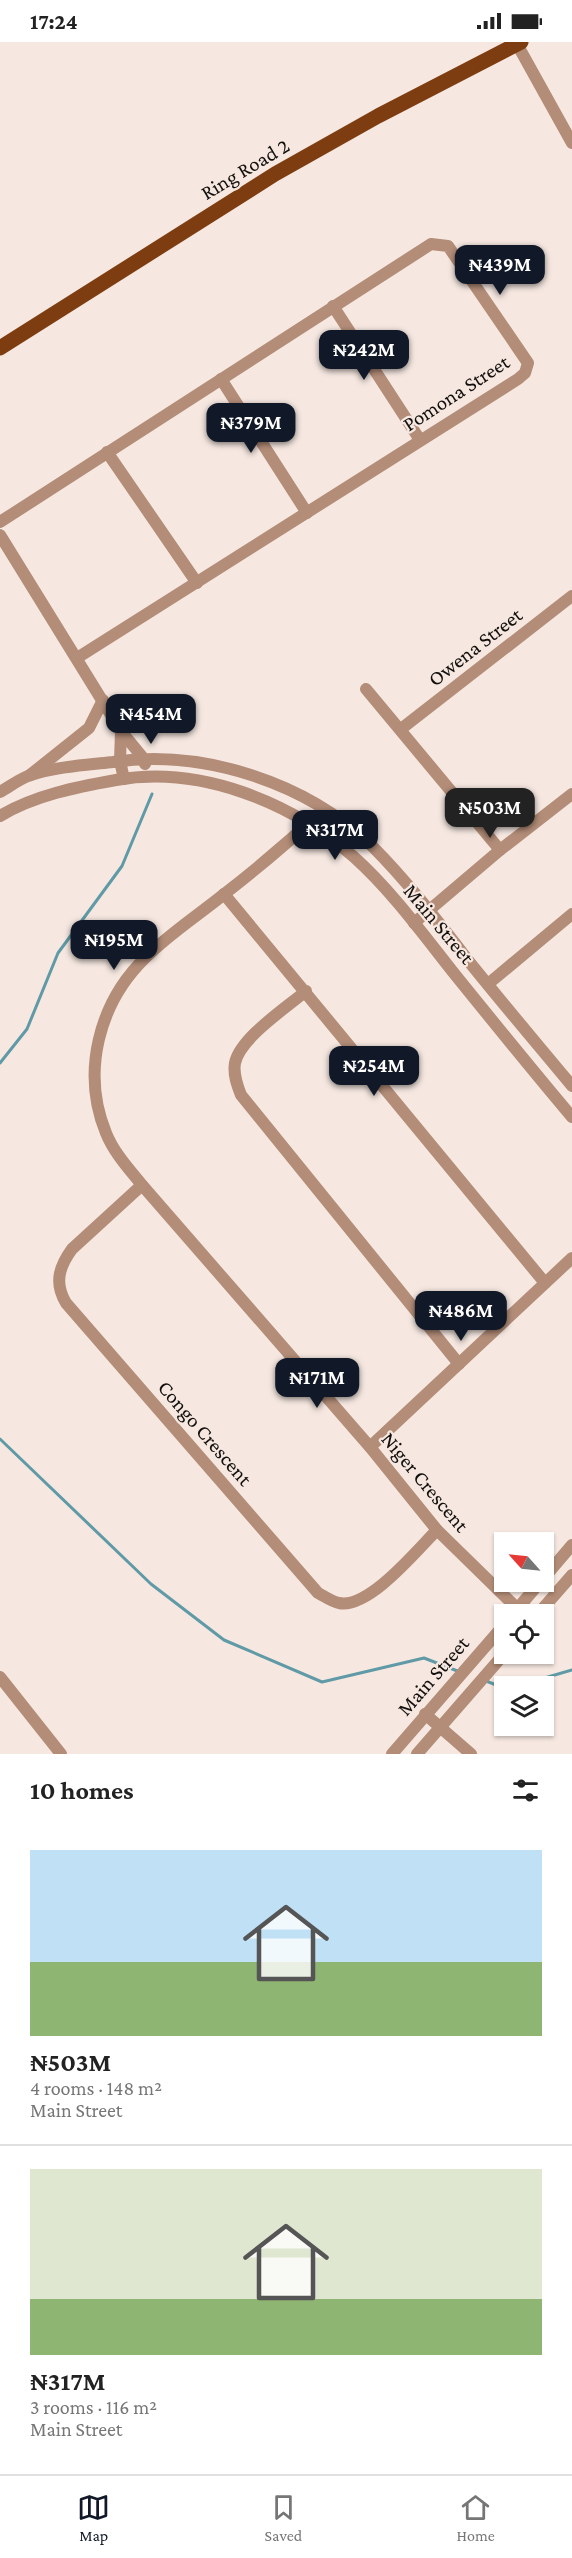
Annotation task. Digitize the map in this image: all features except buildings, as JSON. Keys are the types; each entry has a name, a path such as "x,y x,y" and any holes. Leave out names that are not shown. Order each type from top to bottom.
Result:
{"main road":[{"name":"Ring Road 2","path":"0,348 275,174 378,116 519,43"}],"street":[{"path":"519,43 572,143"},
{"name":"Pomona Street","path":"0,522 431,244 448,246 528,363 525,373 518,379 420,440 363,480 77,658"},
{"path":"333,306 420,440"},
{"path":"221,379 307,513"},
{"path":"107,452 197,583"},
{"path":"0,535 121,731 144,759 148,776"},
{"name":"Owena Street","path":"401,729 572,596"},
{"path":"366,689 500,850"},
{"path":"28,776 89,728 103,700"},
{"path":"121,731 120,761 124,778"},
{"name":"Main Street","path":"0,792 28,776 144,759 198,764 237,772 272,783 324,809 371,846 430,911 572,1086"},
{"name":"Main Street","path":"0,816 72,788 148,776 192,780 232,789 282,809 309,823 361,864 414,923 572,1118"},
{"path":"414,923 500,850 572,794"},
{"name":"Niger Crescent","path":"324,809 144,959 115,996 101,1030 94,1074 95,1096 106,1135 120,1158 142,1185 370,1447 437,1530 510,1604"},
{"path":"224,894 545,1282"},
{"path":"488,984 572,914"},
{"path":"306,991 243,1045 235,1064 236,1080 241,1095 459,1364"},
{"name":"Congo Crescent","path":"142,1185 72,1249 65,1260 58,1282 66,1303 318,1593 340,1604 361,1599 377,1589 437,1530"},
{"path":"370,1447 572,1258"},
{"path":"554,1566 572,1545"},
{"path":"547,1604 572,1575"},
{"name":"Main Street","path":"392,1754 494,1635"},
{"name":"Main Street","path":"417,1754 494,1664"},
{"path":"0,1677 61,1754"},
{"path":"425,1714 471,1754"}],"waterway":[{"path":"0,1063 27,1029 58,953 122,866 152,794"},
{"path":"0,1439 151,1584 224,1640 322,1682 424,1658 460,1672"},
{"path":"551,1676 572,1670"},
{"path":"486,1681 494,1684"}]}
